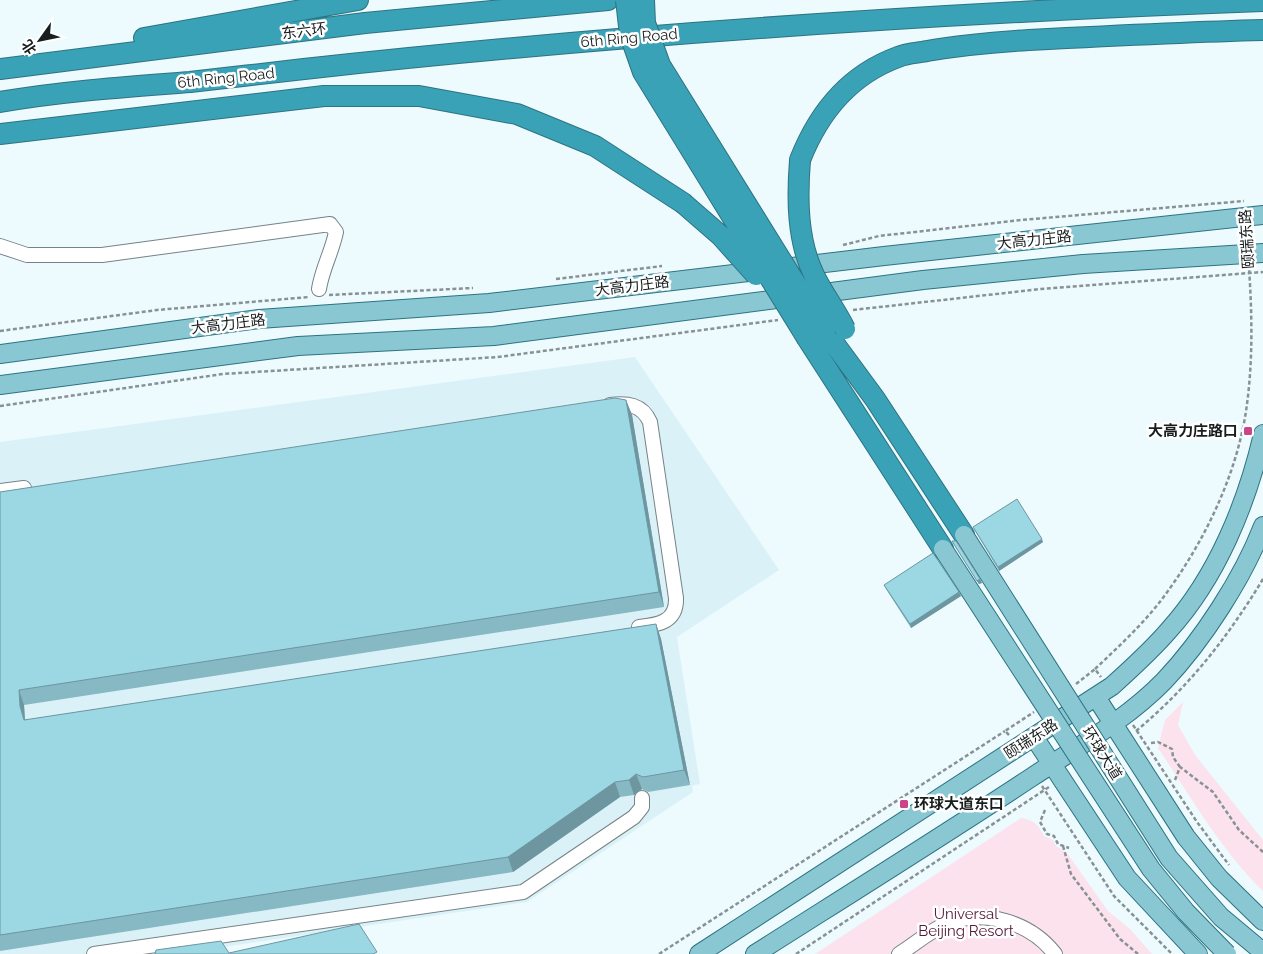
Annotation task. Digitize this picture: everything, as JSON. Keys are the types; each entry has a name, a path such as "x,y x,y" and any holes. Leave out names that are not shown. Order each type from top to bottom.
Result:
{"highway":[{"path":"0,64 358,0"},
{"name":"东六环","path":"0,69 365,23 608,0"},
{"path":"626,0 630,35 643,72 874,399 964,535"},
{"path":"644,0 646,23 660,65 826,333 943,549"},
{"name":"6th Ring Road","path":"0,102 47,94 194,81 441,54 699,32 931,16 1261,1"},
{"path":"826,333 814,275 803,246 797,192 800,160 810,133 834,100 863,75 898,56 960,46 1157,33 1263,30"},
{"path":"0,134 324,96 419,96 518,114 595,146 684,203 826,333"}],"main road":[{"name":"大高力庄路","path":"0,354 259,319 489,303 894,255 1245,208 1263,215"},
{"name":"大高力庄路","path":"0,385 298,346 494,336 923,280 1083,264 1255,253"},
{"name":"颐瑞东路","path":"699,954 1096,697 1112,686 1144,658 1188,606 1221,551 1235,521 1263,434"},
{"path":"756,954 1130,712 1191,652 1244,567 1263,526"},
{"name":"环球大道","path":"964,535 1169,858 1222,917 1263,952"},
{"name":"环球大道","path":"943,549 1151,869 1186,912 1227,954"},
{"path":"1096,697 1186,837 1219,878 1263,921"},
{"path":"1034,737 1127,878 1198,954"}],"street":[{"path":"0,246 27,255 102,255 330,224 336,232 332,251 325,262 320,294"},
{"path":"594,407 621,404 634,405 642,410 650,422 676,598 675,610 666,621 624,630"},
{"path":"0,491 40,486"},
{"path":"94,954 523,892 634,817 642,808 642,798"},
{"path":"899,954 945,924 971,918 1005,920 1028,930 1047,944 1055,954"}],"path":[{"name":"颐瑞东路","path":"836,247 879,236 1067,216 1245,208 1254,200"},
{"name":"颐瑞东路","path":"1096,669 1158,604 1188,560 1219,501 1236,453 1247,406 1251,366 1249,274 1255,253"},
{"path":"549,280 666,266"},
{"path":"853,310 1042,289 1263,272"},
{"path":"0,331 157,310 320,294 480,288"},
{"path":"0,406 222,374 498,357 786,319"},
{"name":"颐瑞东路","path":"659,954 1005,731"},
{"path":"1151,743 1158,742 1172,749 1173,757 1180,766 1213,792 1238,830 1263,852"},
{"path":"1175,780 1180,766"},
{"path":"1044,810 1040,822 1047,834 1054,836 1058,844 1070,848"},
{"path":"1063,846 1071,874 1120,939 1138,954"}],"shaded area":[{"path":"635,357 779,570 677,637 700,784 692,786 693,792 527,902 176,954 0,954 0,442"}],"green space":[{"path":"1183,702 1178,725 1195,755 1263,840 1263,891 1233,858 1194,804 1158,748 1165,720"},
{"name":"Universal Beijing Resort","path":"1021,818 1035,823 1044,836 1053,840 1056,846 1067,853 1108,911 1130,929 1152,954 815,954"}],"building":[{"path":"615,398 626,400 659,592 19,690 20,706 24,720 656,624 684,770 643,777 636,774 629,780 615,782 508,857 0,935 0,492"},
{"path":"1017,499 1042,539 998,567 973,527"},
{"path":"952,541 956,541 980,579 977,581"},
{"path":"933,553 959,592 910,624 884,585"},
{"path":"359,924 377,952 373,954 155,954 156,950 221,941 229,953"}],"place":[{"name":"大高力庄路口","path":"1248,431"},
{"name":"环球大道东口","path":"904,804"}]}
